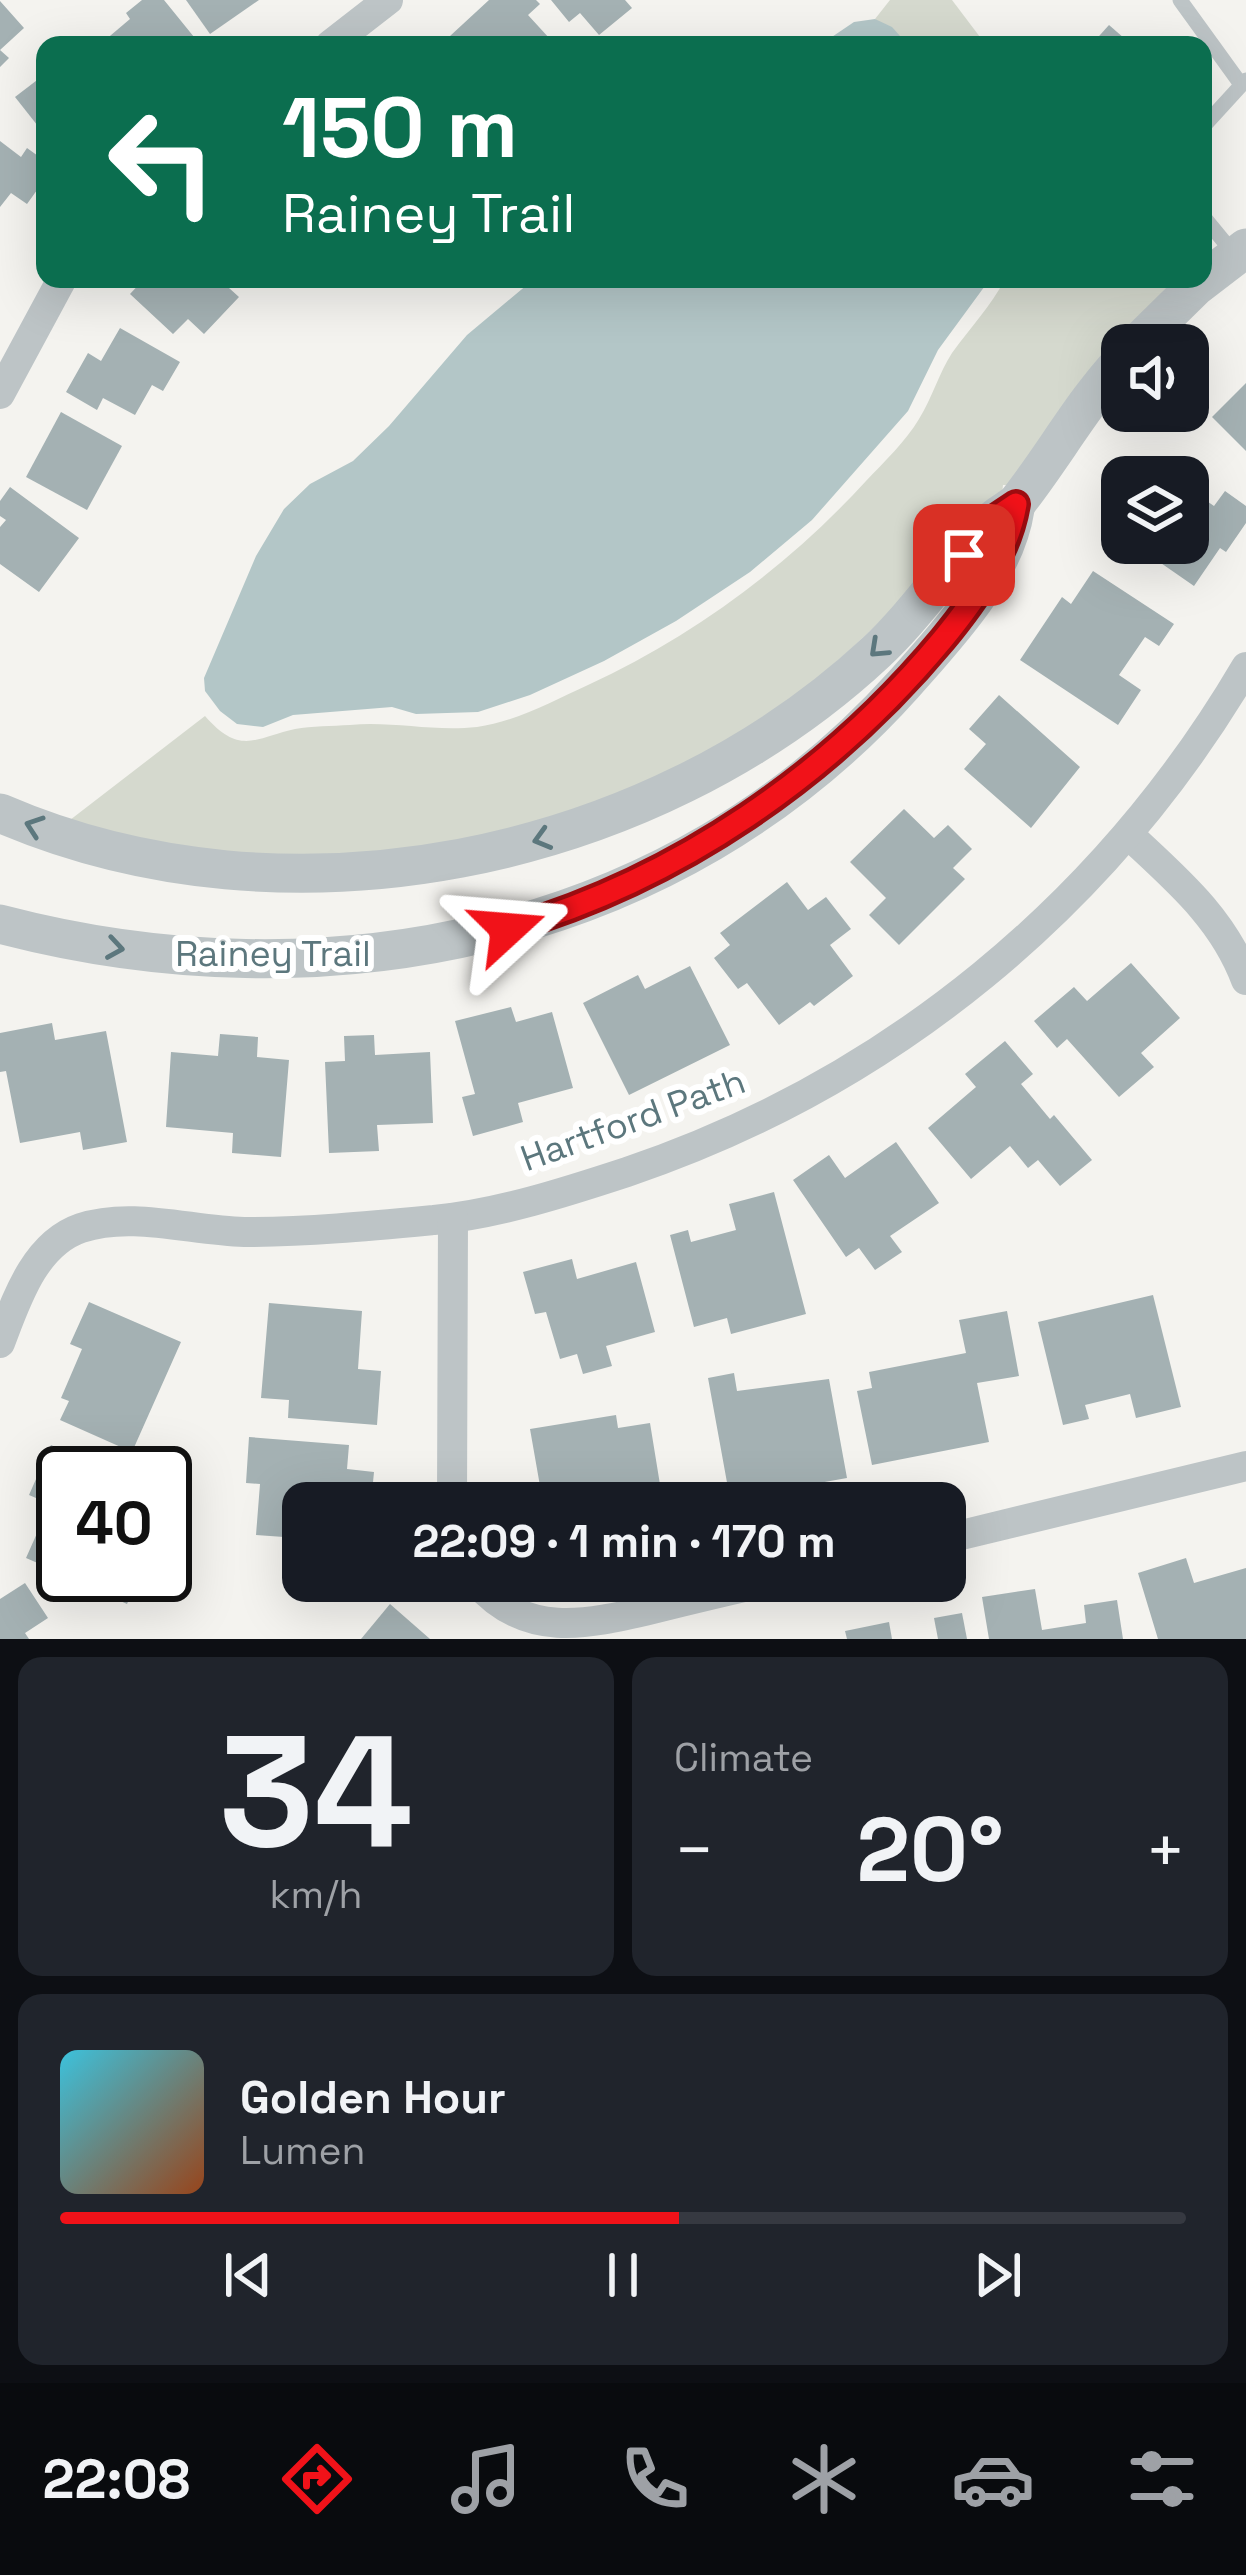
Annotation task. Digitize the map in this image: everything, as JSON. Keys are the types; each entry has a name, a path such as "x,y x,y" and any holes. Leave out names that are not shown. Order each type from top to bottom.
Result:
{"street":[{"path":"341,36 388,0"},
{"path":"1212,274 1240,252"},
{"path":"0,394 57,288"},
{"path":"1157,324 1194,288"},
{"name":"Rainey Trail","path":"0,813 87,844 277,872 405,867 560,834 663,793 768,735 873,655 923,605 992,520 1016,504 1060,437 1101,387"},
{"name":"Rainey Trail","path":"0,924 166,955 311,961 484,936 614,890 761,807 809,773 892,696 961,616 1012,533 1016,504"},
{"name":"Hartford Path","path":"0,1343 27,1277 41,1258 76,1229 122,1222 287,1232 453,1218 650,1164 707,1143 808,1094 907,1034 973,985 1076,894 1185,763 1246,667"},
{"path":"1129,835 1192,893 1221,928 1246,980"},
{"path":"452,1482 453,1218"},
{"path":"966,1534 1246,1466"},
{"path":"498,1602 511,1615 529,1622 566,1628 679,1602"}],"lane":[{"path":"1180,0 1208,36"},
{"path":"1212,41 1243,81 1212,117"},
{"path":"1212,225 1240,252"}],"shaded area":[{"path":"890,0 952,0 979,36 896,36 875,19"},
{"path":"875,19 900,36 833,36 854,22"},
{"path":"523,288 983,288 938,350 908,411 812,520 750,572 676,621 604,661 530,695 478,712 416,714 392,707 293,715 263,727 237,724 205,691 204,678 256,556 284,509 310,484 353,461 467,335"},
{"path":"999,288 1170,288 1136,324 1101,324 1101,361 1010,485 1003,485 1002,494 889,613 797,694 688,763 606,799 519,827 427,845 335,854 243,853 154,842 70,820 205,716 228,736 248,741 322,726 477,727 534,710 627,666 737,597 836,512 914,427 952,353"}],"building":[{"path":"142,0 164,0 193,36 110,36 130,19 126,13"},
{"path":"186,0 259,0 210,34"},
{"path":"489,0 536,0 540,4 528,15 547,36 450,36"},
{"path":"551,0 625,0 632,8 599,35 580,13 569,22"},
{"path":"0,1 24,28 0,50"},
{"path":"1109,25 1122,36 1099,36"},
{"path":"36,81 36,124 15,97"},
{"path":"0,141 21,157 27,148 36,154 36,192 27,204 11,193 0,207"},
{"path":"136,288 229,288 239,297 204,334 188,319 173,334 130,294"},
{"path":"120,328 180,362 163,391 152,385 135,415 103,398 97,410 66,392 88,353 101,361"},
{"path":"1246,383 1246,451 1212,417"},
{"path":"61,412 122,446 87,510 26,477"},
{"path":"10,487 79,538 39,592 0,564 0,527 6,520 0,516 0,501"},
{"path":"1225,491 1246,506 1246,523 1226,552 1220,548 1194,586 1162,564 1209,564 1209,503 1214,506"},
{"path":"1093,571 1174,624 1159,646 1145,637 1119,675 1141,690 1118,725 1020,660 1062,597 1071,604"},
{"path":"999,695 1080,767 1031,828 964,769 986,744 969,729"},
{"path":"904,809 934,838 948,825 972,849 953,868 965,879 899,945 869,915 886,898 850,862"},
{"path":"787,882 808,910 826,897 851,929 830,945 853,976 779,1025 747,983 738,989 714,958 730,945 720,933"},
{"path":"1131,963 1180,1018 1141,1053 1154,1067 1119,1097 1067,1039 1057,1048 1034,1021 1074,987 1087,1001"},
{"path":"690,966 730,1045 629,1095 583,1003 638,975 645,989"},
{"path":"511,1007 516,1022 552,1012 573,1088 518,1103 523,1122 473,1136 462,1097 475,1094 455,1021"},
{"path":"52,1023 55,1040 106,1031 127,1142 83,1150 80,1132 20,1143 6,1071 0,1072 0,1033"},
{"path":"220,1034 258,1037 257,1057 289,1060 281,1157 232,1153 233,1133 166,1127 171,1052 218,1056"},
{"path":"374,1035 375,1055 430,1052 433,1123 377,1125 379,1151 329,1153 325,1062 345,1061 344,1036"},
{"path":"1005,1041 1033,1074 1021,1084 1092,1160 1060,1186 1038,1160 1028,1168 1010,1146 971,1179 928,1128 976,1087 965,1074"},
{"path":"896,1142 939,1203 890,1236 902,1252 875,1270 859,1248 846,1257 793,1180 829,1155 845,1178"},
{"path":"774,1192 806,1314 731,1334 727,1318 694,1327 670,1235 688,1230 691,1242 736,1230 729,1204"},
{"path":"572,1259 577,1279 636,1262 655,1332 606,1346 612,1366 583,1374 577,1354 560,1359 546,1312 535,1314 523,1272"},
{"path":"1153,1295 1181,1407 1136,1418 1130,1394 1085,1405 1089,1419 1063,1425 1038,1322"},
{"path":"89,1302 181,1342 135,1446 118,1446 60,1420 69,1401 61,1398 82,1349 70,1344"},
{"path":"269,1303 362,1311 358,1369 381,1371 377,1425 288,1418 289,1400 261,1398"},
{"path":"1007,1311 1019,1376 977,1383 989,1442 872,1465 857,1391 872,1388 869,1372 966,1353 959,1320"},
{"path":"734,1373 737,1391 829,1379 847,1478 727,1482 708,1378"},
{"path":"616,1415 618,1428 650,1423 660,1482 539,1482 530,1429"},
{"path":"249,1437 349,1445 347,1469 374,1472 373,1482 282,1482 282,1537 256,1535 260,1484 246,1483"},
{"path":"36,1536 36,1562 26,1558"},
{"path":"1186,1558 1194,1583 1246,1568 1246,1639 1158,1639 1138,1573"},
{"path":"25,1583 48,1618 25,1633 29,1639 0,1639 0,1599"},
{"path":"1035,1589 1042,1630 1086,1623 1084,1605 1117,1600 1123,1639 989,1639 982,1597"},
{"path":"390,1604 430,1639 361,1639"},
{"path":"962,1613 967,1639 938,1639 934,1618"},
{"path":"889,1622 892,1639 847,1639 845,1631"}],"route":[{"path":"508,929 635,881 717,836 809,773 892,696 961,616 1012,533 1016,504 992,520 964,555"}]}
